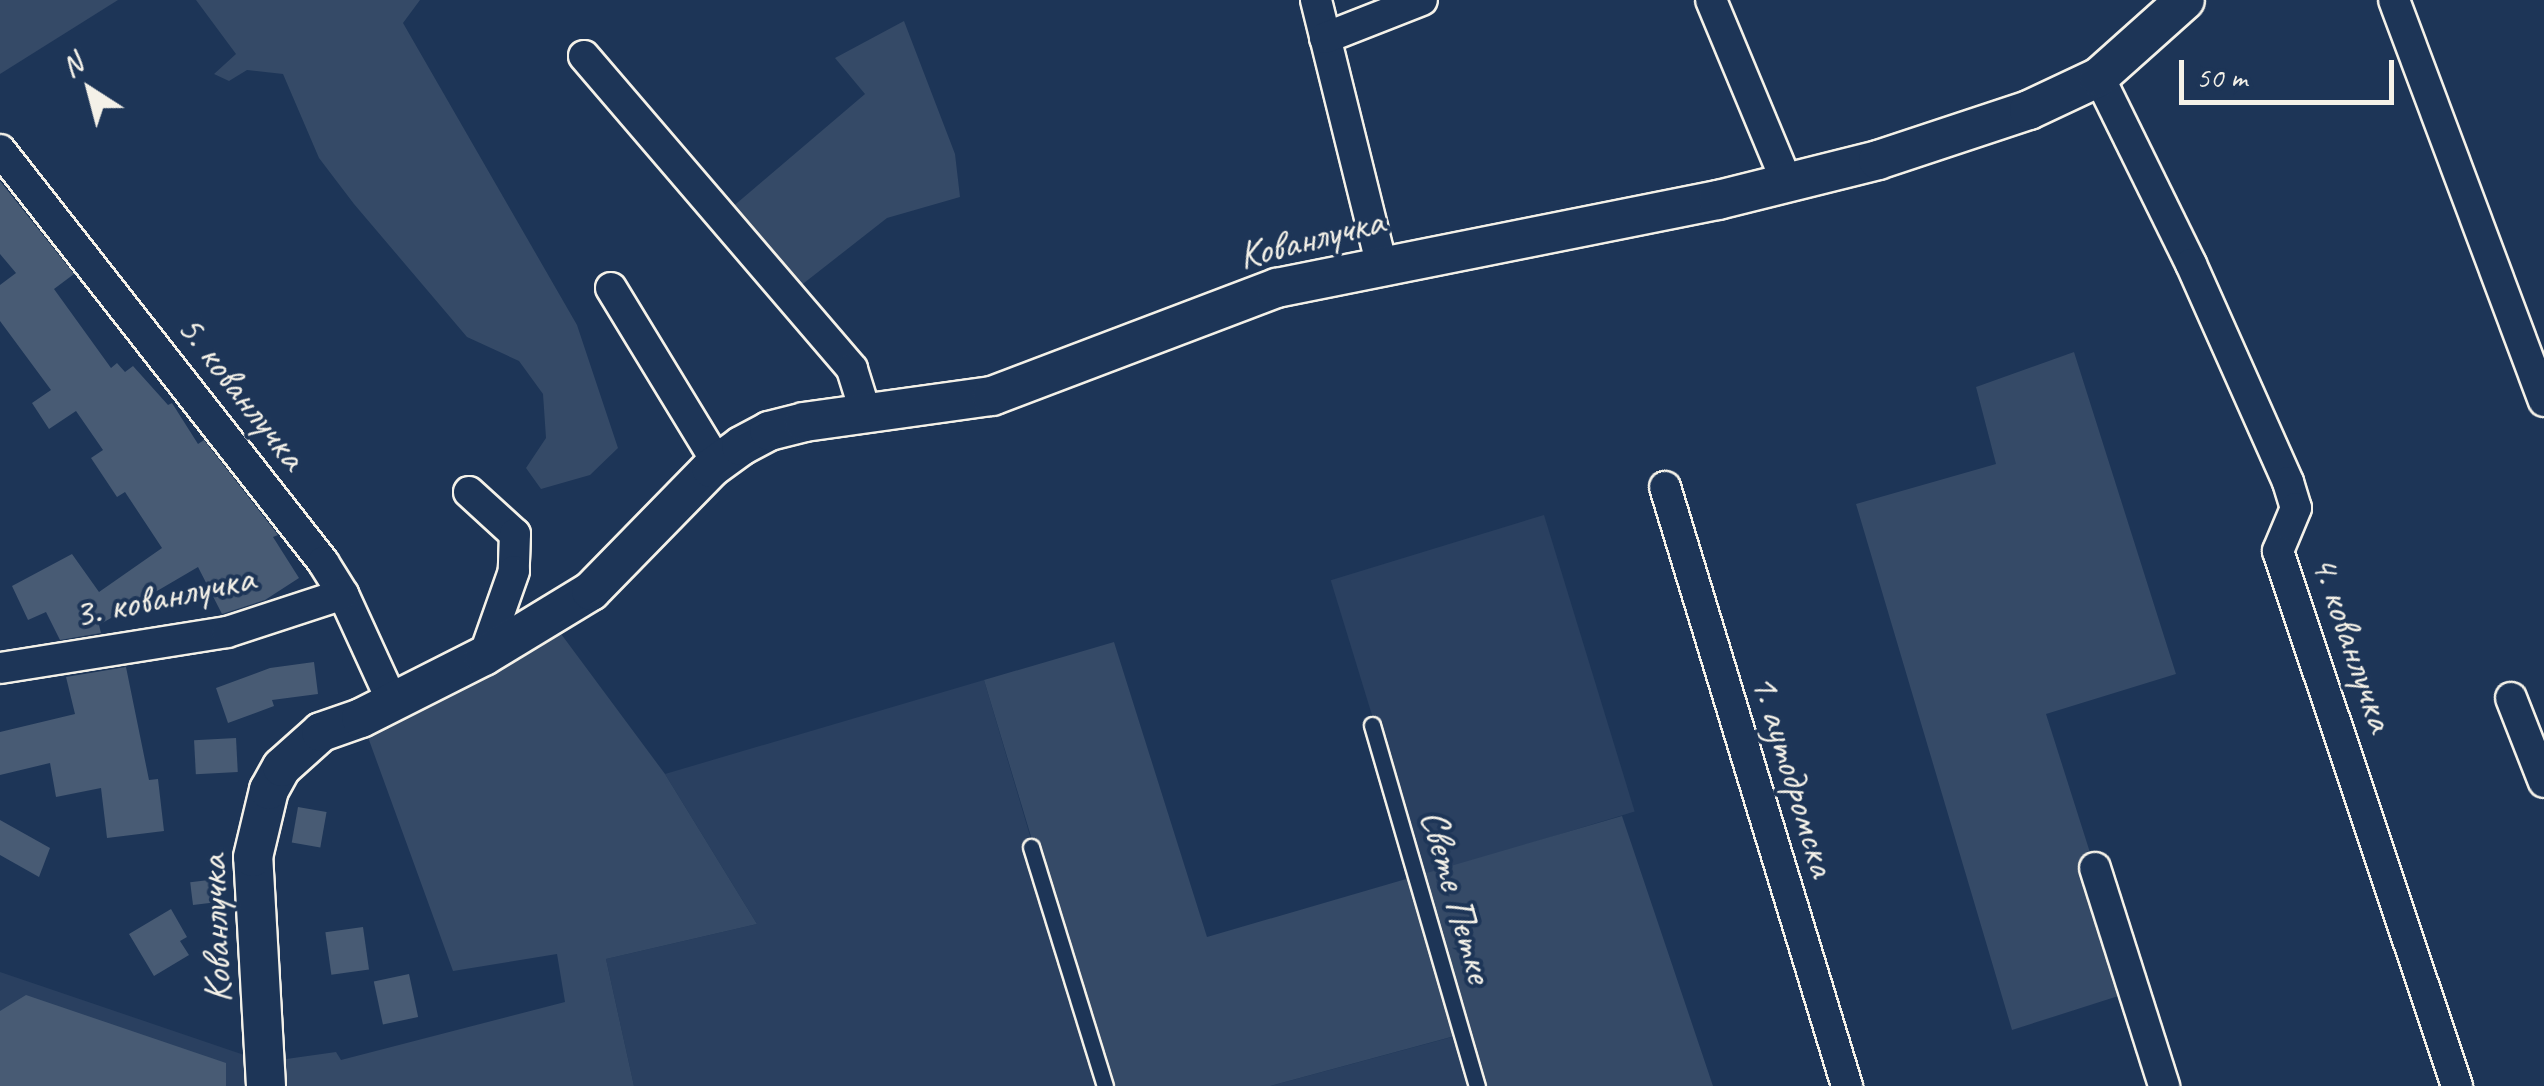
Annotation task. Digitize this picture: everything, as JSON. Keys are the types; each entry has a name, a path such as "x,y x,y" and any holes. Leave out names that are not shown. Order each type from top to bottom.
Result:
{"street":[{"path":"1316,0 1382,266"},
{"path":"1325,38 1422,0"},
{"path":"1711,0 1787,183"},
{"name":"Кованлучка","path":"266,1086 254,856 269,790 282,766 321,732 484,656 592,591 717,462 769,431 992,396 1278,288 1787,183 1878,160 2029,110 2099,77 2185,0"},
{"path":"2394,0 2544,401"},
{"path":"584,56 852,368 866,414"},
{"name":"4. кованлучка","path":"2099,77 2191,264 2288,482 2296,508 2278,552 2457,1086"},
{"name":"5. кованлучка","path":"0,150 178,373 343,594 392,701"},
{"path":"611,288 717,462"},
{"name":"1. аутодромска","path":"1665,487 1847,1086"},
{"path":"469,492 516,534 514,571 484,656"},
{"name":"3. кованлучка","path":"0,668 227,632 343,594"},
{"path":"2511,698 2544,782"},
{"path":"2095,868 2164,1086"}],"lane":[{"name":"Свете Петке","path":"1372,725 1477,1086"},
{"path":"1032,847 1105,1086"}],"shaded area":[{"path":"0,0 118,0 0,74"},
{"path":"196,0 420,0 403,23 577,325 618,448 590,475 541,489 526,468 546,438 543,394 519,361 467,337 354,204 319,158 283,74 247,70 229,81 214,74 236,54"},
{"path":"904,21 955,154 960,197 887,218 790,294 723,215 865,94 835,58"},
{"path":"2074,352 2176,674 2046,714 2134,991 2012,1030 1856,504 1996,464 1976,387"},
{"path":"1544,515 1635,811 1421,877 1331,580"},
{"path":"550,619 665,774 757,924 606,959 634,1086 266,1086 265,1062 336,1052 341,1060 565,1002 557,954 453,971 361,718"},
{"path":"1114,642 1207,937 1622,816 1713,1086 1477,1086 1462,1034 1270,1086 1106,1086 984,680"},
{"path":"984,680 1104,1086 634,1086 606,959 757,924 665,774"},
{"path":"0,972 265,1062 266,1086 0,1086"},
{"path":"1463,1034 1477,1086 1270,1086"}],"building":[{"path":"0,181 74,274 54,289 111,368 117,363 125,372 133,366 168,405 172,403 198,444 204,440 278,535 273,537 299,578 265,600 222,614 198,567 99,625 101,633 60,640 46,612 28,620 12,586 72,554 99,592 162,548 125,492 117,497 91,458 103,450 76,411 49,429 32,403 51,390 0,321 0,285 16,273 0,254"},
{"path":"314,662 318,694 272,700 274,706 228,723 216,688 270,668"},
{"path":"126,667 149,780 158,779 164,831 107,838 101,788 56,797 50,763 0,775 0,732 75,714 66,677"},
{"path":"236,738 238,772 196,774 194,740"},
{"path":"298,807 327,812 320,847 292,842"},
{"path":"0,820 50,848 39,877 0,855"},
{"path":"217,879 220,902 193,905 190,882"},
{"path":"171,909 187,937 180,941 189,955 154,976 129,934"},
{"path":"363,927 369,970 331,975 325,932"},
{"path":"409,974 418,1017 383,1025 374,981"},
{"path":"26,995 226,1063 226,1086 0,1086 0,1011"}]}
